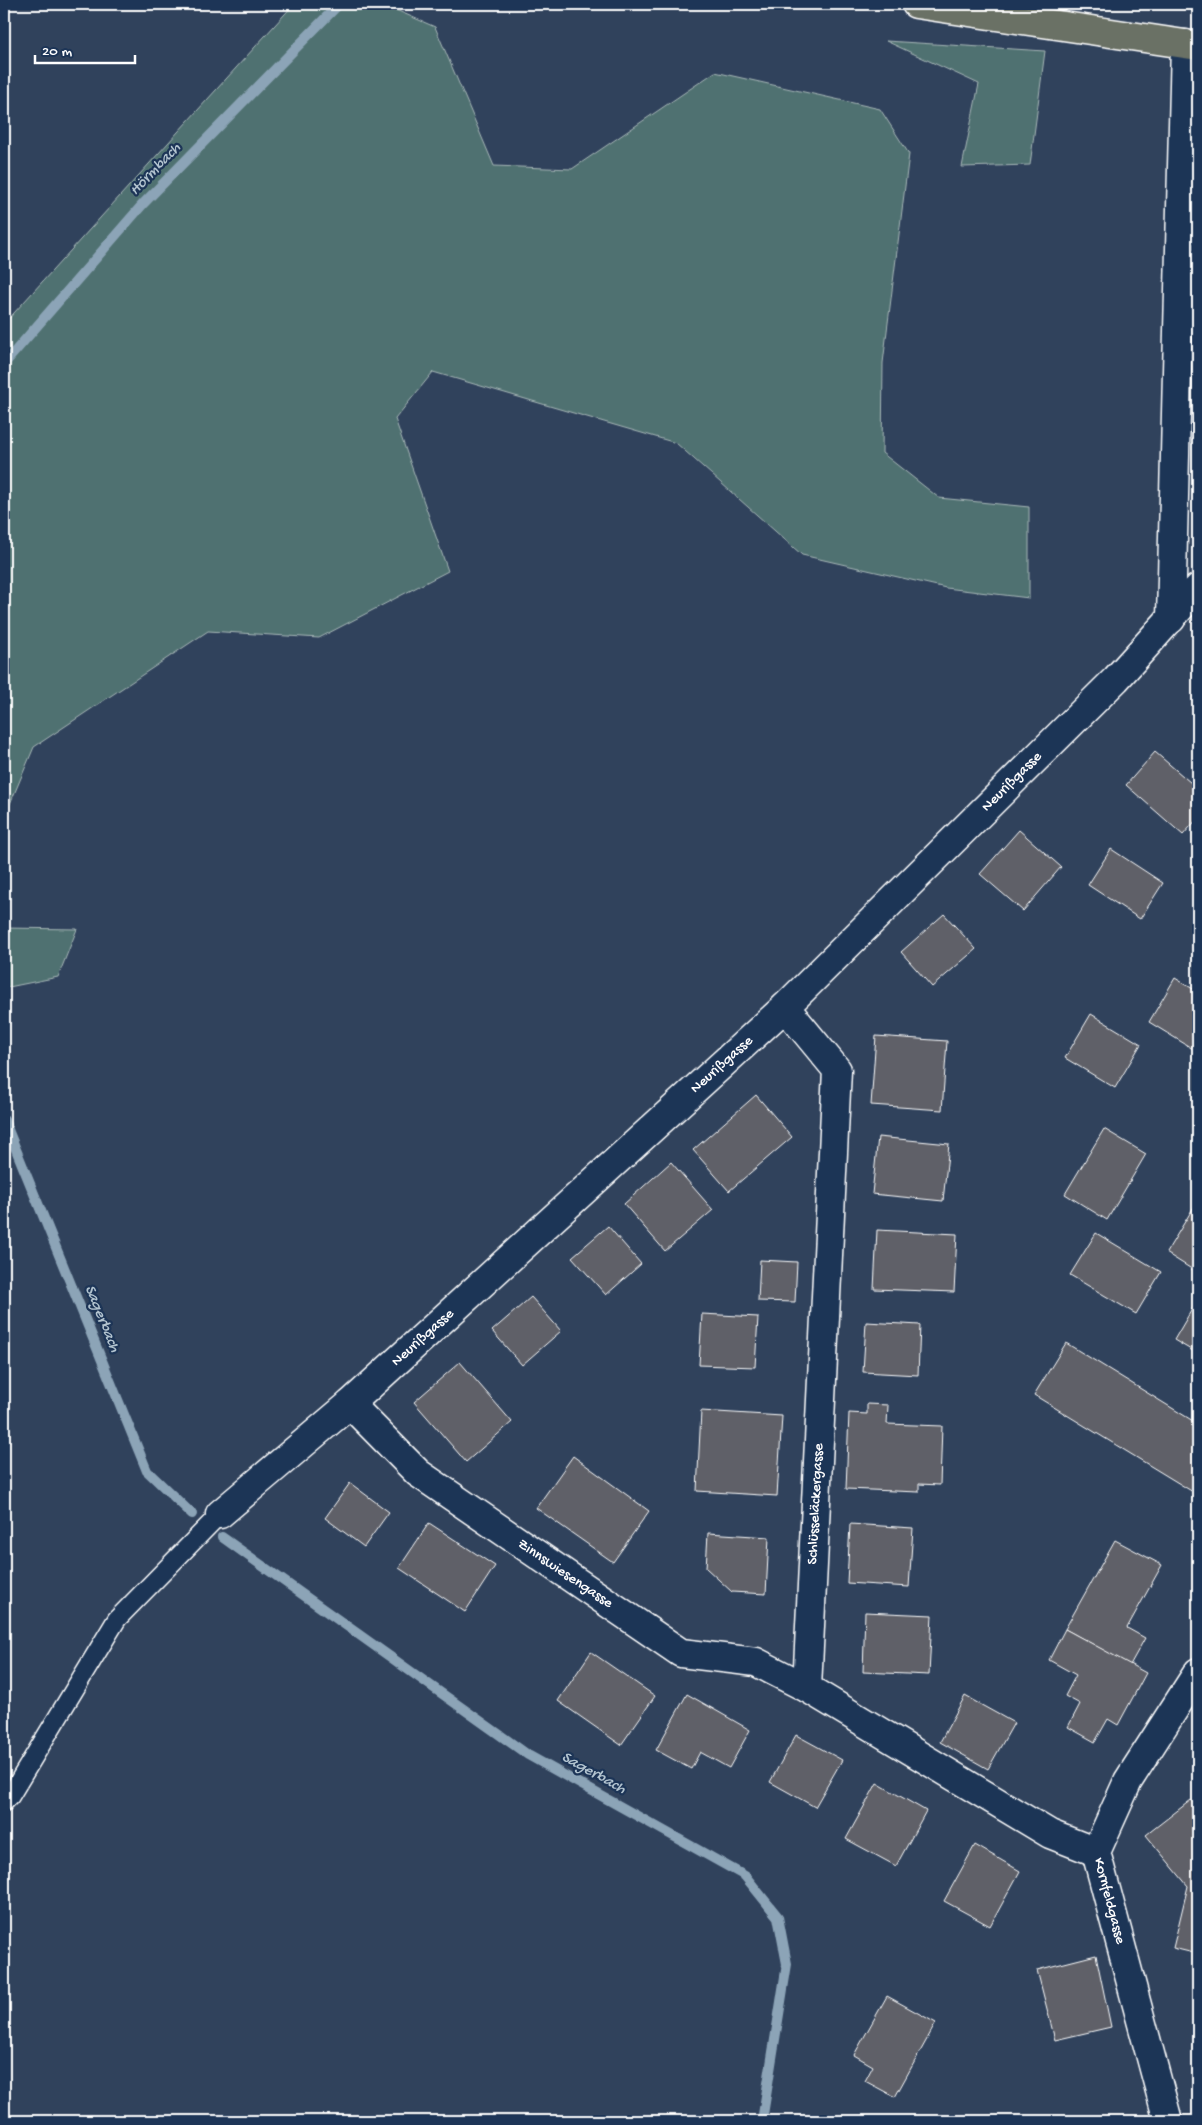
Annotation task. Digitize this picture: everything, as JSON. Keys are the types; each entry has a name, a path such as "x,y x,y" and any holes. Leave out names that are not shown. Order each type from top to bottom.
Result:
{"main road":[{"path":"916,4 1192,45"}],"street":[{"path":"1171,619 1192,45"},
{"name":"Neurißgasse","path":"220,1514 350,1404 785,1007 1116,679 1198,588"},
{"name":"Schlüsseläckergasse","path":"785,1007 837,1070 807,1688"},
{"name":"Zinnswiesengasse","path":"350,1404 418,1473 680,1653 756,1662 807,1688"},
{"name":"Kornfeldgasse","path":"1168,2121 1096,1852 1128,1781 1198,1672"},
{"path":"807,1688 1050,1834 1096,1852"}],"lane":[{"path":"4,1802 10,1796 117,1619 220,1514"}],"green space":[{"path":"294,4 397,4 396,10 435,27 494,166 572,169 715,72 880,109 909,154 883,363 882,453 939,498 1029,507 1029,598 946,588 802,555 676,443 433,372 395,419 448,571 319,638 208,631 34,747 4,818 4,324"},
{"path":"886,41 1045,51 1030,165 962,167 979,84"},
{"path":"4,928 77,929 58,977 4,988"}],"building":[{"path":"1155,752 1198,789 1198,818 1183,835 1126,785"},
{"path":"1019,830 1061,867 1023,911 980,874"},
{"path":"1111,849 1163,883 1140,919 1088,885"},
{"path":"944,914 976,949 932,987 901,952"},
{"path":"1175,978 1198,992 1198,1052 1149,1022"},
{"path":"1091,1014 1141,1044 1115,1088 1065,1058"},
{"path":"876,1036 947,1041 942,1110 871,1105"},
{"path":"756,1095 792,1137 729,1191 693,1150"},
{"path":"1104,1129 1146,1154 1107,1220 1065,1194"},
{"path":"878,1137 949,1144 943,1201 872,1194"},
{"path":"671,1162 713,1210 665,1251 624,1204"},
{"path":"1198,1200 1198,1273 1166,1253"},
{"path":"608,1226 641,1264 606,1295 572,1257"},
{"path":"877,1230 957,1234 954,1292 874,1289"},
{"path":"1096,1233 1161,1272 1136,1314 1070,1275"},
{"path":"760,1260 797,1262 795,1302 758,1301"},
{"path":"531,1297 561,1331 522,1365 492,1331"},
{"path":"1198,1299 1198,1354 1174,1340"},
{"path":"702,1314 758,1317 755,1367 699,1365"},
{"path":"866,1322 920,1325 918,1375 863,1372"},
{"path":"1066,1343 1198,1424 1198,1495 1034,1395"},
{"path":"460,1362 512,1422 466,1462 414,1402"},
{"path":"867,1404 888,1405 887,1424 942,1426 940,1485 919,1484 919,1492 846,1489 849,1413 867,1414"},
{"path":"701,1411 782,1416 777,1496 697,1491"},
{"path":"573,1456 649,1511 613,1562 536,1508"},
{"path":"350,1483 389,1512 364,1547 325,1518"},
{"path":"429,1523 495,1566 465,1612 399,1568"},
{"path":"850,1524 913,1528 909,1587 847,1583"},
{"path":"708,1533 769,1537 766,1594 732,1592 706,1568"},
{"path":"1115,1540 1162,1565 1127,1628 1145,1638 1130,1665 1065,1629"},
{"path":"865,1612 932,1615 929,1675 863,1672"},
{"path":"1065,1629 1146,1673 1118,1725 1108,1719 1095,1742 1068,1727 1080,1704 1065,1696 1076,1675 1049,1660"},
{"path":"591,1652 655,1696 621,1745 558,1701"},
{"path":"687,1694 750,1730 729,1768 700,1752 691,1769 656,1750"},
{"path":"965,1696 1014,1723 988,1769 940,1742"},
{"path":"796,1735 842,1760 815,1807 770,1782"},
{"path":"877,1783 926,1811 896,1866 846,1839"},
{"path":"1191,1800 1198,1810 1198,1954 1173,1948 1188,1886 1146,1835"},
{"path":"975,1845 1020,1871 990,1926 944,1901"},
{"path":"1096,1955 1111,2027 1055,2040 1037,1970"},
{"path":"887,1996 936,2023 895,2097 865,2081 873,2066 854,2055"}],"waterway":[{"name":"Hörmbach","path":"4,364 143,204 339,4"},
{"name":"Sagerbach","path":"4,1120 147,1471 192,1514"},
{"name":"Sagerbach","path":"222,1537 528,1755 745,1876 778,1917 787,1964 762,2121"}]}
